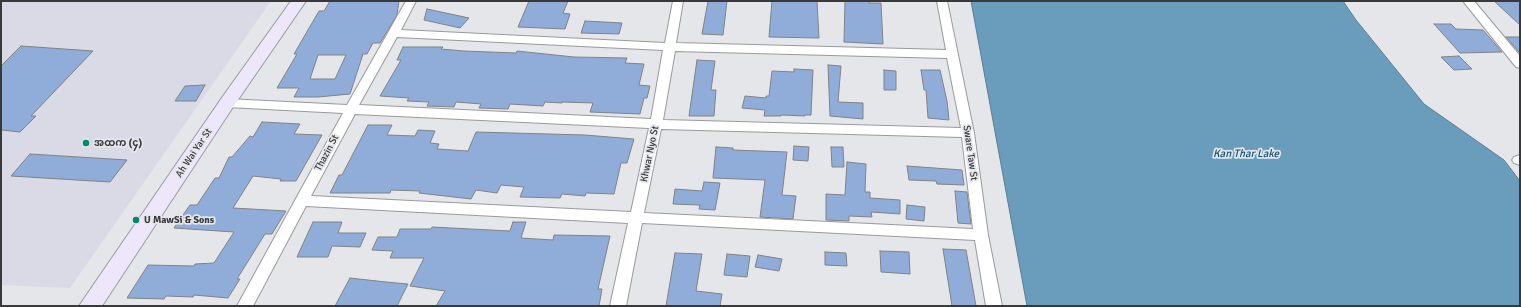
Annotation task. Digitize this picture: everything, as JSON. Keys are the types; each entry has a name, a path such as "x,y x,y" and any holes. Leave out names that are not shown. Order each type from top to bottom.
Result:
{"street":[{"name":"Ah Wai Yar St","path":"90,306 299,1"},
{"name":"Thazin St","path":"245,306 411,1"},
{"name":"Khwar Nyo St","path":"618,306 656,124 678,1"},
{"name":"Sware Taw St","path":"942,1 968,134 981,235 994,306"},
{"path":"1468,1 1520,64"},
{"path":"393,33 669,47 952,54"},
{"path":"228,103 656,124 968,134"},
{"path":"302,201 981,235"}],"shaded area":[{"name":"အထက (၄)","path":"1,1 271,1 70,288 1,285"}],"water":[{"name":"Kan Thar Lake","path":"971,1 1343,1 1356,20 1424,104 1504,160 1520,181 1520,306 1027,306"}],"building":[{"path":"330,1 399,1 397,15 380,43 373,43 367,54 363,54 350,94 318,97 294,97 299,88 277,88 297,54 294,54 319,11 324,11","holes":["318,55 346,55 335,79 310,79"]},
{"path":"529,1 568,1 563,13 570,14 565,29 518,27"},
{"path":"708,1 727,1 723,35 702,34"},
{"path":"772,1 817,1 819,38 769,37"},
{"path":"845,1 869,1 869,3 881,3 883,44 844,42"},
{"path":"1494,1 1520,1 1520,25"},
{"path":"427,9 469,18 460,28 424,20"},
{"path":"585,21 622,23 619,34 581,33"},
{"path":"1434,24 1451,24 1456,29 1483,30 1502,52 1460,53"},
{"path":"1506,37 1520,37 1520,52 1519,52"},
{"path":"21,46 93,51 31,116 36,116 20,132 1,130 1,66"},
{"path":"403,47 443,47 441,49 516,53 517,51 574,57 627,58 625,63 644,64 639,85 650,86 647,98 644,98 640,114 590,112 593,103 545,102 543,106 510,104 508,109 479,108 481,104 456,102 454,107 427,106 429,102 407,101 409,98 380,96 401,60 397,60"},
{"path":"1459,56 1472,69 1454,70 1441,57"},
{"path":"697,60 715,61 711,90 716,90 714,116 689,116"},
{"path":"828,65 841,66 838,102 863,103 863,119 830,116"},
{"path":"794,69 813,70 811,115 764,116 765,110 742,108 745,96 766,98 766,96 769,96 772,71 794,72"},
{"path":"884,70 896,71 896,90 884,90"},
{"path":"921,70 940,70 947,101 949,120 928,118 926,90 924,90"},
{"path":"205,85 196,101 175,101 185,86"},
{"path":"262,122 300,124 294,134 322,135 296,181 280,181 281,179 253,176 233,208 286,211 272,234 265,234 237,279 240,279 228,298 194,295 193,297 166,296 164,299 127,298 148,265 194,266 195,264 214,263 234,232 174,228 190,205 197,205 215,178 219,178 229,157 232,157 250,136 253,137"},
{"path":"368,125 392,125 387,135 415,136 418,130 435,131 430,143 439,144 437,149 468,151 476,132 585,135 634,139 627,163 621,163 614,194 586,193 585,196 562,194 560,198 520,197 524,187 501,185 497,193 476,190 471,199 419,193 420,191 391,190 390,193 330,193 339,175 342,175"},
{"path":"794,146 809,147 808,161 793,160"},
{"path":"716,147 733,148 733,150 787,152 782,195 796,196 793,219 760,217 765,180 713,178"},
{"path":"831,147 843,147 844,167 832,167"},
{"path":"30,154 127,160 110,182 11,176"},
{"path":"847,162 866,164 865,192 870,192 870,198 900,200 900,214 871,212 872,217 849,216 849,221 826,220 826,194 845,195"},
{"path":"907,166 962,170 964,185 937,184 936,181 909,180"},
{"path":"704,182 720,183 715,210 699,209 700,205 673,204 675,189 702,191"},
{"path":"955,191 967,192 971,224 958,223"},
{"path":"907,205 925,207 924,221 906,219"},
{"path":"313,222 342,222 338,233 366,233 360,247 332,246 328,257 297,257"},
{"path":"513,222 526,222 521,238 553,240 554,235 610,236 598,289 602,289 599,306 436,306 445,291 410,286 424,258 390,258 393,251 372,250 378,237 397,237 400,229 431,229 432,227 510,231"},
{"path":"943,249 966,250 976,306 952,306"},
{"path":"880,251 909,252 910,274 881,272"},
{"path":"825,252 846,253 847,266 825,265"},
{"path":"675,253 702,254 696,291 722,294 720,306 666,306"},
{"path":"727,254 750,256 747,277 724,275"},
{"path":"758,255 782,259 779,271 755,267"},
{"path":"350,278 408,284 397,306 335,306"}],"place":[{"name":"အထက (၄)","path":"86,143"},
{"name":"U MawSi & Sons","path":"136,220"}]}
